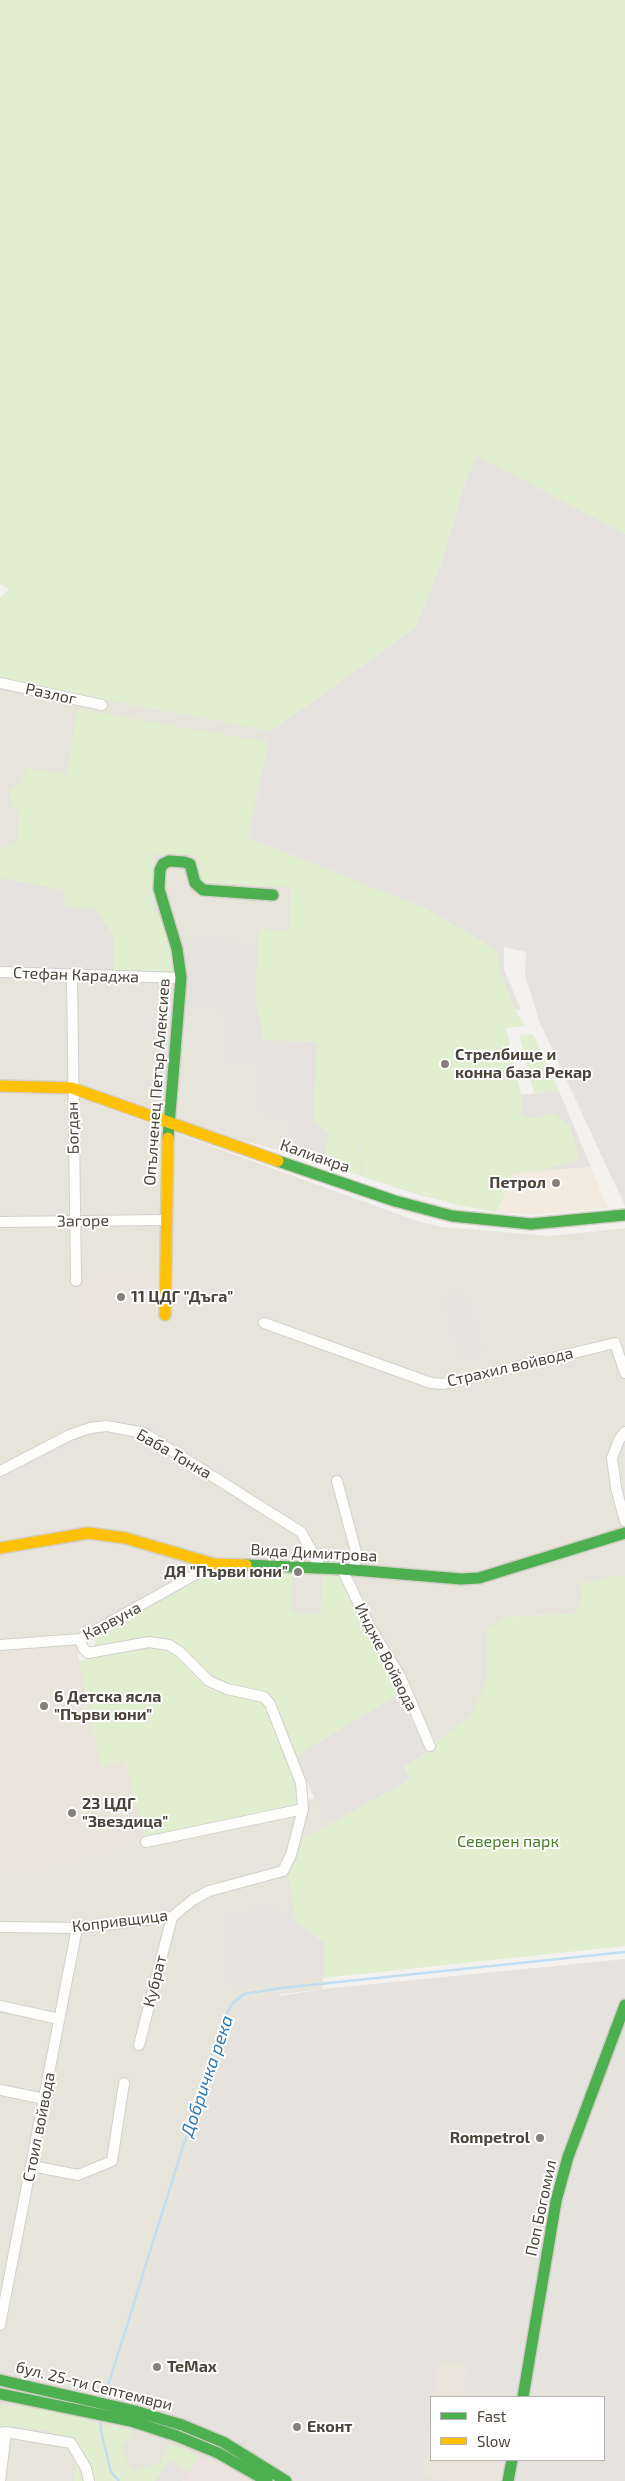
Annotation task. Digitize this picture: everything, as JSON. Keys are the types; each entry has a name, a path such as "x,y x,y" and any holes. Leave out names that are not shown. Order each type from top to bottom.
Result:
{"street":[{"name":"Разлог","path":"0,683 102,705"},
{"name":"Опълченец Петър Алексиев","path":"165,1315 168,1121 181,978 177,949 159,889 160,870 163,864 170,861 184,862 190,864 194,883 203,890 273,895"},
{"name":"Стефан Караджа","path":"0,972 181,978"},
{"name":"Богдан","path":"72,975 76,1281"},
{"name":"Калиакра","path":"0,1086 72,1088 395,1201 452,1216 531,1224 625,1215"},
{"name":"Загоре","path":"0,1222 166,1220"},
{"name":"Страхил войвода","path":"264,1323 415,1378 444,1384 615,1343 625,1373"},
{"name":"Баба Тонка","path":"0,1471 70,1435 90,1428 106,1426 144,1433 301,1532 321,1568"},
{"path":"625,1432 618,1440 612,1458 616,1488 625,1521"},
{"path":"337,1481 356,1552 354,1570"},
{"name":"Вида Димитрова","path":"0,1548 88,1533 104,1534 125,1538 214,1564 342,1569 461,1579 479,1578 625,1533"},
{"name":"Карвуна","path":"0,1645 80,1639 214,1564"},
{"name":"Индже Войвода","path":"342,1569 370,1627 400,1676 430,1746"},
{"name":"Копривщица","path":"0,1926 77,1928 172,1917 194,1899 209,1891 283,1871 291,1855 303,1809 300,1783 270,1704 264,1697 227,1689 209,1680 180,1652 168,1645 149,1642 88,1652 83,1648 80,1639"},
{"path":"146,1842 303,1809"},
{"name":"Кубрат","path":"139,2045 172,1917"},
{"name":"Стоил войвода","path":"0,2325 77,1928"},
{"name":"Поп Богомил","path":"523,2396 556,2200 568,2157 625,2005"},
{"path":"0,2006 59,2019"},
{"path":"32,2166 78,2175 112,2161 124,2083"},
{"path":"0,2090 45,2098"},
{"name":"бул. 25-ти Септември","path":"0,2380 136,2411 182,2425 222,2442 286,2481"},
{"name":"бул. 25-ти Септември","path":"0,2394 131,2421 177,2436 218,2453 267,2481"},
{"path":"0,2481 3,2432 71,2443 86,2468 89,2481"},
{"path":"508,2481 512,2461"}],"shaded area":[{"path":"477,455 625,534 625,1206 540,1023 525,976 526,952 504,947 504,969 521,1010 371,1000 465,1100 559,1091 591,1167 514,1173 496,1212 423,1196 363,1177 351,1003 354,879 249,837 271,731 415,628 443,559 463,487"},
{"path":"0,677 87,696 271,731 249,837 354,879 351,1003 363,1177 323,1162 226,1136 170,1116 0,1080"},
{"path":"0,878 64,890 65,907 95,909 114,937 113,970 0,965"},
{"path":"179,938 258,945 255,995 317,1042 313,1121 329,1133 323,1162 292,1154 296,1118 263,1112 263,1061 227,1060 225,1009 185,1007"},
{"path":"0,1093 71,1095 417,1221 442,1227 551,1236 625,1228 625,1576 621,1575 582,1600 575,1614 505,1617 484,1691 470,1717 430,1746 428,1752 341,1576 323,1575 321,1615 291,1613 217,1570 94,1639 76,1645 101,1766 253,1815 315,1798 327,1826 303,1839 296,1922 324,1942 323,1989 281,1994 227,2028 113,2398 0,2374"},
{"path":"591,1167 608,1208 531,1215 496,1212 514,1173"},
{"name":"11 ЦДГ \"Дъга\"","path":"160,1269 158,1322 82,1320 83,1274"},
{"path":"463,1291 483,1353 464,1359 445,1298"},
{"path":"76,1645 101,1766 125,1760 148,1846 0,1877 0,1649"},
{"path":"399,1694 428,1752 404,1767 411,1779 327,1826 295,1756"},
{"path":"271,1908 296,1922 324,1942 324,1978 232,1987 226,1915"},
{"path":"625,1959 625,2481 255,2481 216,2459 175,2442 109,2421 114,2388 227,2028 238,2008 247,2001 323,1989"},
{"path":"439,2361 467,2366 463,2396 434,2396"},
{"path":"0,2398 109,2421 175,2442 216,2459 255,2481 0,2481"},
{"path":"430,2425 430,2461 506,2461 504,2476 498,2481 449,2481 423,2477"},
{"path":"199,2456 219,2464 251,2481 182,2481"},
{"path":"170,2460 188,2472 182,2481 155,2481"},
{"path":"346,2472 377,2481 335,2481 341,2474"}],"green space":[{"path":"0,0 625,0 625,534 477,456 463,487 443,559 415,628 271,731 87,696 0,677 0,596 2,597 9,589 0,583"},
{"path":"77,709 268,742 247,838 425,908 497,950 497,959 505,985 515,1009 525,1026 506,1028 521,1094 522,1116 535,1118 554,1113 569,1125 579,1154 575,1161 535,1172 514,1173 496,1212 457,1205 363,1177 358,1107 361,1176 323,1162 329,1133 313,1121 317,1042 263,1040 255,995 259,929 290,931 291,887 204,883 197,875 197,855 153,854 153,912 159,915 172,952 174,973 113,972 114,937 95,909 65,907 64,890 0,878 0,848 11,845 18,839 19,811 12,805 9,791 21,781 27,768 67,775"},
{"path":"533,1034 559,1091 534,1093 519,1035"},
{"path":"217,1570 293,1573 291,1613 321,1615 323,1574 341,1576 399,1694 295,1756 270,1697 265,1691 217,1682 168,1640 96,1649 94,1639"},
{"name":"Северен парк","path":"621,1575 625,1576 625,1946 324,1978 324,1943 296,1922 288,1876 303,1839 411,1779 404,1767 428,1752 430,1746 470,1717 487,1680 487,1629 505,1617 575,1614 582,1600 580,1584"},
{"path":"146,1646 163,1646 172,1652 196,1678 211,1690 225,1694 252,1697 262,1702 268,1711 287,1757 299,1792 299,1803 145,1838 125,1760 101,1767 79,1661"},
{"path":"19,2402 86,2415 85,2421 134,2431 121,2448 132,2471 161,2463 169,2443 199,2456 188,2472 170,2460 155,2481 93,2481 74,2441 53,2436 53,2432 16,2426 7,2429 0,2428 0,2405 17,2408"},
{"path":"77,2463 82,2472 84,2481 73,2481"}],"waterway":[{"name":"Добричка река","path":"108,2386 221,2025 232,2004 244,1994 281,1988 625,1952"},
{"name":"Добричка река","path":"100,2421 111,2472 119,2481"}],"traffic: fast":[{"path":"168,1138 181,978 177,949 159,889 160,870 163,864 169,861 184,862 190,864 195,883 203,890 273,895"},
{"path":"278,1161 395,1201 452,1216 531,1224 625,1215"},
{"path":"246,1565 342,1569 461,1579 479,1578 625,1533"},
{"path":"523,2396 556,2201 568,2157 625,2005"},
{"path":"0,2380 135,2411 182,2425 223,2442 286,2481"},
{"path":"0,2394 131,2421 177,2436 218,2453 267,2481"},
{"path":"508,2481 512,2461"}],"traffic: slow":[{"path":"0,1086 72,1088 278,1161"},
{"path":"165,1315 168,1138"},
{"path":"0,1548 88,1533 125,1538 214,1564 246,1565"}],"place":[{"name":"Стрелбище и конна база Рекар","path":"445,1064"},
{"name":"Петрол","path":"556,1183"},
{"name":"11 ЦДГ \"Дъга\"","path":"121,1297"},
{"name":"ДЯ \"Първи юни\"","path":"298,1572"},
{"name":"6 Детска ясла \"Първи юни\"","path":"44,1706"},
{"name":"23 ЦДГ \"Звездица\"","path":"72,1813"},
{"name":"Rompetrol","path":"540,2138"},
{"name":"TeMax","path":"157,2367"},
{"name":"Еконт","path":"297,2427"}]}
